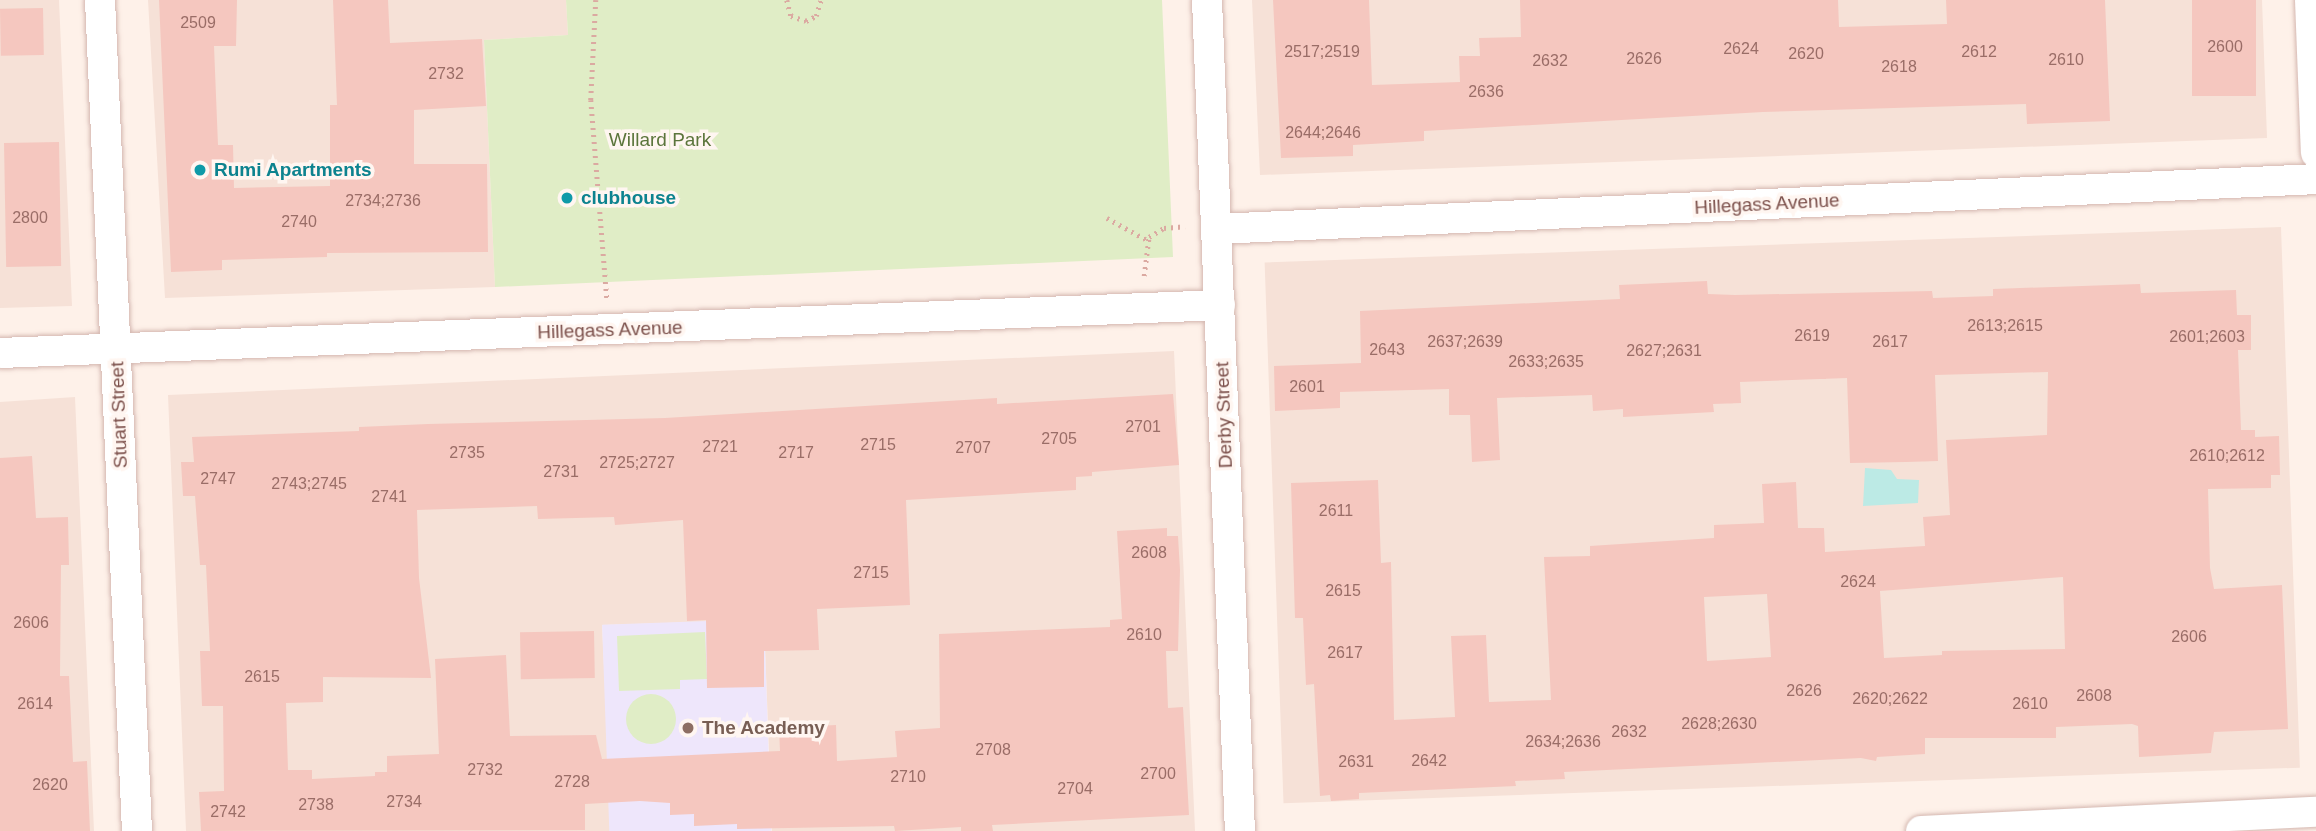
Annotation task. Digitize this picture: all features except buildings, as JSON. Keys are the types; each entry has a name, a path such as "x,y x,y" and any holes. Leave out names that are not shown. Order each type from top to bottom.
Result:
{"street":[{"name":"Stuart Street","path":"100,0 137,831"},
{"name":"Derby Street","path":"1207,0 1240,831"},
{"path":"2310,0 2316,153"},
{"name":"Hillegass Avenue","path":"1217,226 2316,180"},
{"name":"Hillegass Avenue","path":"0,353 1220,305"},
{"path":"1922,831 2316,812"}],"path":[{"path":"596,0 591,100 609,330"},
{"path":"787,0 791,16 806,21 816,16 821,0"},
{"path":"1107,218 1147,240"},
{"path":"1147,240 1164,228 1217,226"},
{"path":"1144,308 1147,240"}],"shaded area":[{"path":"0,0 59,0 72,306 0,308"},
{"path":"148,0 566,0 568,35 484,40 495,287 165,298"},
{"path":"1252,0 2262,0 2267,138 1260,175"},
{"path":"2281,227 2300,768 1284,803 1265,262"},
{"path":"1174,351 1195,831 772,831 764,620 602,625 612,831 186,831 168,395"},
{"path":"75,397 94,831 0,831 0,402"},
{"name":"The Academy","path":"764,619 771,831 609,831 602,625"}],"green space":[{"name":"Willard Park","path":"566,0 1162,0 1173,257 495,287 484,40 568,35"},
{"path":"705,632 707,679 680,680 680,689 619,691 617,636"},
{"path":"651,694 669,701 676,719 669,737 651,744 633,737 626,719 633,701"}],"water":[{"path":"1865,468 1891,470 1897,479 1919,480 1918,503 1863,506"}],"place":[{"name":"Rumi Apartments","path":"200,170"},
{"name":"clubhouse","path":"567,198"},
{"name":"The Academy","path":"688,728"}]}
